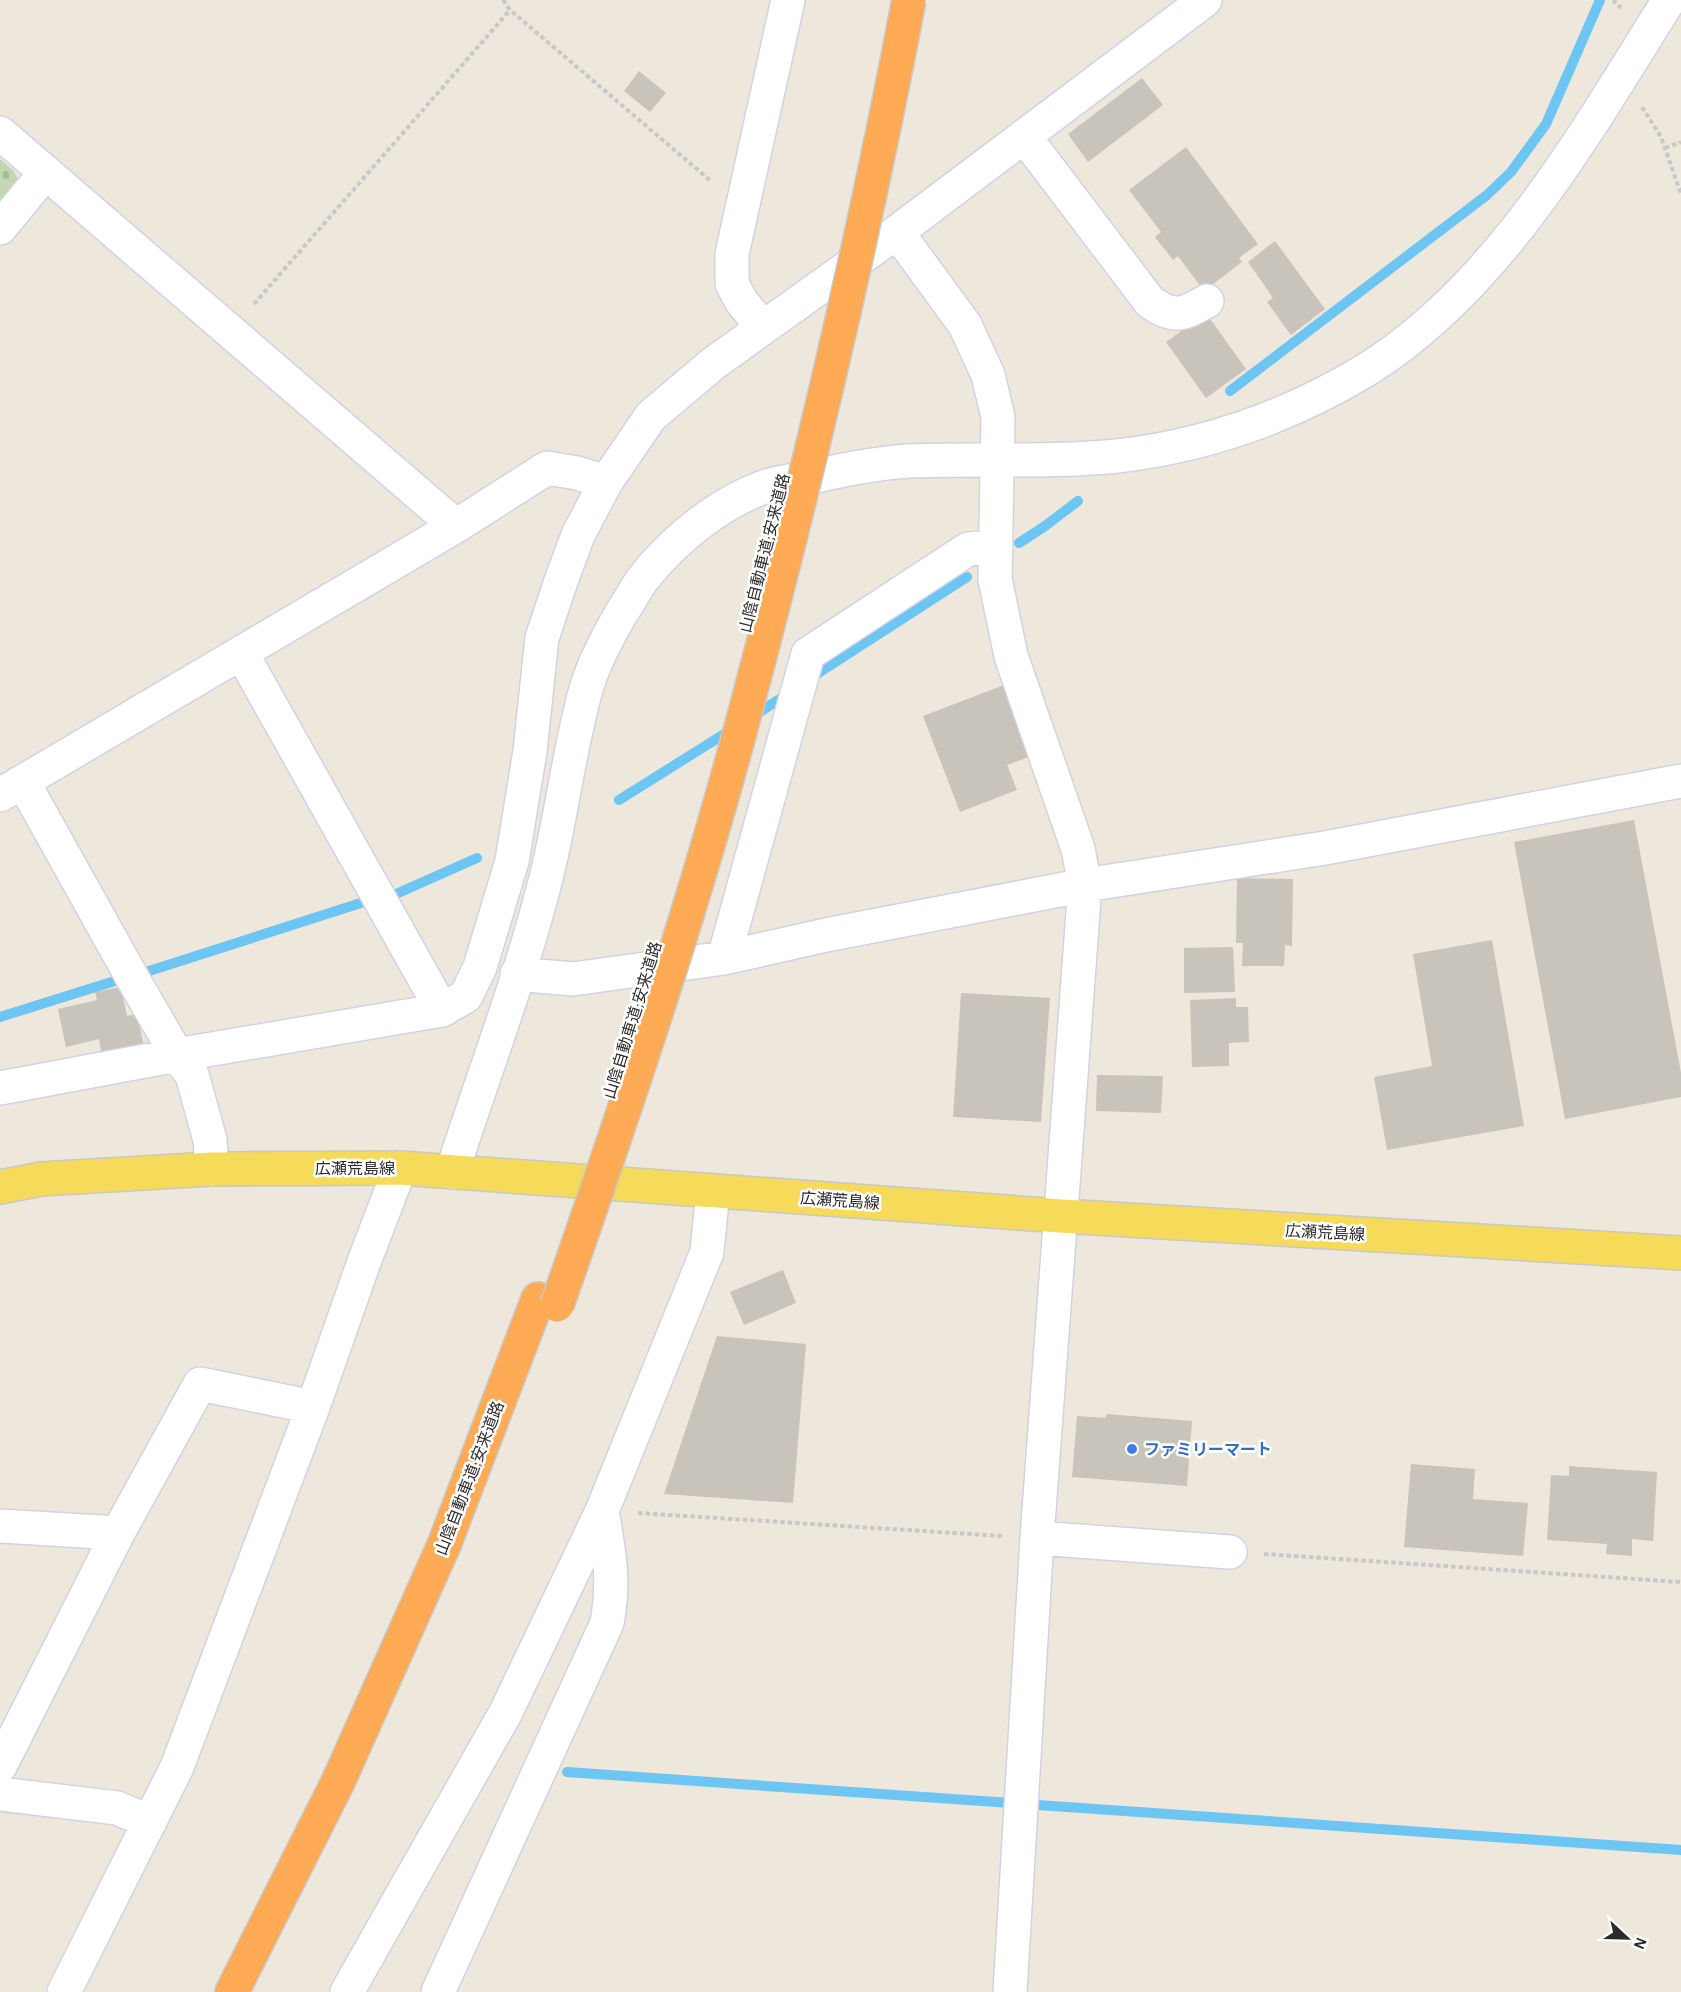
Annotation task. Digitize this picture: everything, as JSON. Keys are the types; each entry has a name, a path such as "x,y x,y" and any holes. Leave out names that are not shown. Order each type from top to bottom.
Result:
{"highway":[{"name":"山陰自動車道;安来道路","path":"255,1992 356,1791 459,1551 548,1302 726,705 824,302 888,0"},
{"name":"山陰自動車道;安来道路","path":"232,1992 338,1782 444,1545 548,1302 632,1090 746,711 848,294 886,121 909,0"}],"main road":[{"name":"広瀬荒島線","path":"0,1187 41,1179 212,1169 400,1168 1061,1216 1681,1253"}],"street":[{"path":"763,328 742,302 732,284 732,254 788,0"},
{"path":"0,1088 177,1054 442,1010 466,996 480,968 512,861 531,750 542,638 578,535 606,482 651,416 714,363 897,232 1205,0"},
{"path":"452,1172 518,974 547,873 587,685 609,634 641,581 686,532 736,500 770,485 840,470 906,461 1058,460 1121,455 1204,440 1249,426 1297,407 1371,367 1446,307 1504,245 1561,168 1669,0"},
{"path":"0,134 456,526"},
{"path":"1024,136 1150,302 1175,315 1185,313 1207,301"},
{"path":"0,228 46,172"},
{"path":"897,232 965,325 988,375 998,417 995,579 1011,657 1078,849 1085,885 1037,1538 1010,1992"},
{"path":"212,1169 210,1140 192,1075 12,789 456,526 547,468 577,473 606,482"},
{"path":"724,958 808,654 968,549 996,547"},
{"path":"242,654 442,1010"},
{"path":"518,974 573,979 724,958 826,934 1085,885 1325,848 1681,781"},
{"path":"64,1992 177,1767 313,1407 363,1262 400,1168"},
{"path":"347,1992 506,1712 602,1511 707,1252 712,1191"},
{"path":"0,1766 118,1533 200,1384 313,1407"},
{"path":"438,1992 607,1623 612,1599 612,1572 602,1511"},
{"path":"0,1526 118,1533"},
{"path":"1037,1538 1230,1552"},
{"path":"0,1794 117,1808 150,1822"}],"path":[{"path":"503,0 510,10 711,182 745,199"},
{"path":"230,332 510,10"},
{"path":"1661,136 1681,194"},
{"path":"1665,148 1681,142"},
{"path":"602,1511 1037,1538"},
{"path":"1230,1552 1681,1582"}],"green space":[{"path":"0,159 13,170 20,182 0,210"}],"building":[{"path":"639,71 666,93 650,112 624,91"},
{"path":"1142,78 1163,105 1088,162 1068,134"},
{"path":"1186,147 1258,244 1239,258 1242,262 1204,291 1178,256 1173,260 1155,237 1161,232 1129,190"},
{"path":"1275,241 1325,309 1291,335 1267,302 1273,298 1248,262"},
{"path":"1206,313 1246,369 1206,398 1166,342"},
{"path":"1004,685 1031,756 1007,765 1017,790 960,812 923,716"},
{"path":"1634,820 1681,1073 1681,1097 1565,1119 1514,842"},
{"path":"1237,878 1293,879 1292,946 1285,945 1284,966 1242,966 1243,943 1236,943"},
{"path":"1492,940 1524,1126 1387,1150 1374,1077 1432,1066 1413,954"},
{"path":"1233,947 1235,992 1184,993 1184,948"},
{"path":"121,987 127,1016 137,1014 144,1047 102,1056 99,1039 66,1047 58,1009 97,1000 95,992"},
{"path":"961,993 1050,998 1041,1122 953,1117"},
{"path":"1236,998 1236,1007 1248,1007 1249,1042 1229,1043 1229,1066 1192,1067 1190,1000"},
{"path":"1097,1075 1163,1076 1161,1113 1096,1111"},
{"path":"783,1270 796,1303 744,1325 730,1292"},
{"path":"717,1336 806,1344 793,1503 664,1494"},
{"name":"ファミリーマート","path":"1107,1414 1192,1421 1187,1486 1072,1477 1077,1416 1105,1418"},
{"path":"1411,1464 1475,1469 1473,1499 1528,1503 1523,1556 1404,1547"},
{"path":"1569,1466 1657,1472 1653,1541 1632,1539 1632,1556 1606,1554 1607,1544 1547,1540 1551,1475 1569,1476"}],"waterway":[{"path":"1230,391 1487,195 1511,172 1546,124 1600,0"},
{"path":"1019,543 1078,501"},
{"path":"809,679 967,577"},
{"path":"752,717 789,693"},
{"path":"619,800 734,728"},
{"path":"396,894 477,858"},
{"path":"146,972 367,901"},
{"path":"0,1017 121,979"},
{"path":"567,1772 1681,1850"}],"place":[{"name":"ファミリーマート","path":"1132,1449"}]}
